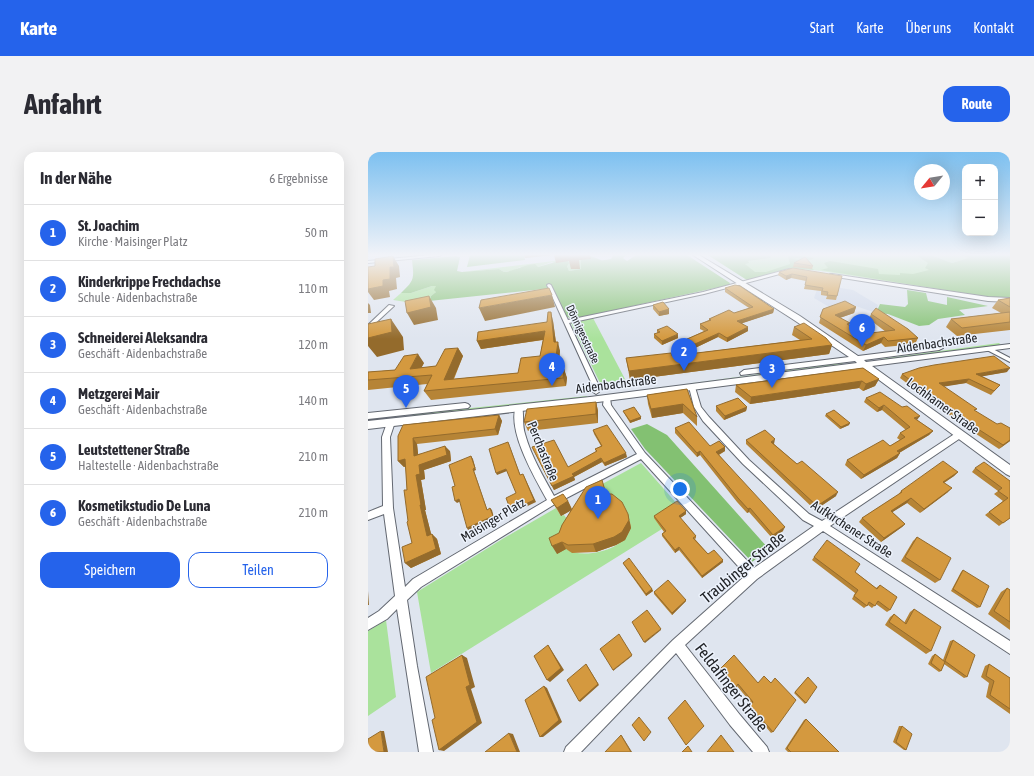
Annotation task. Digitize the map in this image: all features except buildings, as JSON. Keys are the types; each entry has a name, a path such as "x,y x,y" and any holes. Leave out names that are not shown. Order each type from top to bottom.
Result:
{"main road":[{"name":"Lochhamer Straße","path":"742,283 861,362 1010,471"},
{"name":"Aidenbachstraße","path":"368,425 692,387 1010,340"},
{"name":"Aidenbachstraße","path":"368,416 1010,346"}],"street":[{"path":"566,322 699,294 742,283"},
{"path":"881,283 988,299 1010,300"},
{"name":"Dönnigesstraße","path":"549,285 594,382 596,392"},
{"path":"368,328 391,306"},
{"path":"989,349 1010,360"},
{"name":"Aufkirchener Straße","path":"692,387 698,407 706,419 746,462 806,517 823,526 1010,648"},
{"path":"607,398 607,405 610,410 642,455 753,575"},
{"name":"Perchastraße","path":"519,408 519,429 536,473 552,501"},
{"path":"391,422 386,437 388,508 411,666 426,752"},
{"name":"Traubinger Straße","path":"571,752 677,644 753,575 959,435"},
{"name":"Maisinger Platz","path":"368,624 383,615 417,583 552,501 642,455"},
{"path":"368,516 388,508"},
{"name":"Feldafinger Straße","path":"677,644 735,720 762,752"}],"shaded area":[{"path":"823,285 853,290 878,305 876,313 847,303 831,308 814,298 818,287"}],"green space":[{"path":"410,283 730,283 729,285 573,319 565,316 553,288 429,301 431,296 436,292 434,290 436,286 411,293 401,293"},
{"path":"898,283 972,283 995,298"},
{"path":"902,283 1010,283 1010,299 995,298"},
{"path":"432,286 437,286 436,292 431,296 429,301 406,302 393,300 401,293 411,293"},
{"path":"907,290 926,293 928,301 947,305 947,297 988,306 959,310 965,315 938,319 929,325 919,326 888,314 876,313 880,304 905,307 908,304"},
{"path":"593,318 626,381 600,383 571,323"},
{"path":"999,343 1001,345 881,359"},
{"path":"842,363 843,364 674,385"},
{"path":"587,396 586,398 412,416 413,414"},
{"path":"647,424 667,435 769,549 752,562 645,449 631,429"},
{"path":"641,463 686,514 431,673 417,592 504,538 556,508 561,516 564,515 571,524 566,549 584,554 606,550 616,545 624,539 629,531 630,522 582,495"},
{"path":"386,620 396,697 368,716 368,631"}],"place":[{"name":"Kosmetikstudio De Luna","path":"862,347"},
{"name":"Kinderkrippe Frechdachse","path":"684,371"},
{"name":"Metzgerei Mair","path":"552,386"},
{"name":"Schneiderei Aleksandra","path":"772,388"},
{"name":"Leutstettener Straße","path":"406,408"},
{"name":"St. Joachim","path":"598,519"}]}
